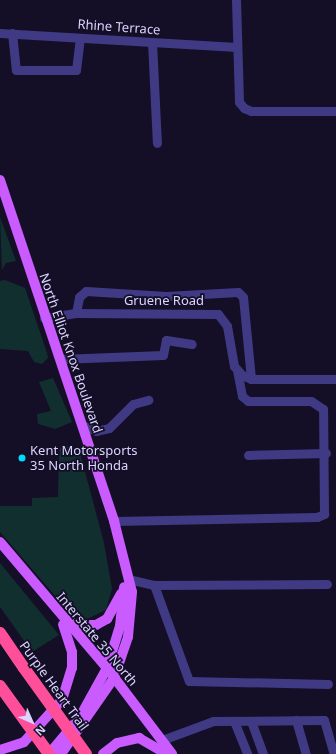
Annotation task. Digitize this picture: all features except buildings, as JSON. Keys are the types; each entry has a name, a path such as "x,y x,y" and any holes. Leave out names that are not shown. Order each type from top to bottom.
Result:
{"highway":[{"name":"Purple Heart Trail","path":"0,633 86,754"},
{"path":"0,686 49,754"}],"main road":[{"name":"North Elliot Knox Boulevard","path":"0,180 44,318 60,359 114,521 126,583 120,626 107,668 80,716 49,754"},
{"name":"Interstate 35 North","path":"0,542 60,616 107,668 172,754"},
{"name":"North Elliot Knox Boulevard","path":"61,754 114,678 130,625 132,592 126,583"},
{"path":"60,616 77,625 96,625 107,619 126,583"},
{"path":"0,750 24,742 40,728 69,685 72,652 60,616"},
{"path":"103,754 117,743 140,738 167,754"}],"street":[{"path":"236,0 239,102 244,108 251,111 336,111"},
{"name":"Rhine Terrace","path":"0,33 237,47"},
{"path":"12,33 16,70 76,70 80,38"},
{"path":"152,42 157,143"},
{"path":"76,313 79,297 86,291 166,296 238,292 243,297 251,379"},
{"name":"Gruene Road","path":"44,318 76,313 218,314 227,326 237,371"},
{"path":"60,359 163,355 166,340 192,344"},
{"path":"237,371 251,379 336,379"},
{"path":"114,521 321,516 326,510 326,453 320,404 311,401 248,401 242,396 237,371"},
{"path":"82,425 96,431 109,428 133,404 148,400"},
{"path":"248,454 326,453"},
{"path":"126,583 154,585 327,584"},
{"path":"154,585 189,681 328,684"},
{"path":"296,720 306,754"},
{"path":"162,740 212,721 324,720 334,754"},
{"path":"234,721 247,754"},
{"path":"251,721 263,754"},
{"path":"242,742 257,736"}],"green space":[{"path":"0,217 16,261 6,263 2,270"},
{"path":"5,280 25,288 47,353 48,358 42,364 34,362 28,351 0,349 0,281"},
{"path":"53,378 72,422 55,429 38,424 37,414 51,411 39,382"},
{"path":"67,446 79,449 104,543 112,589 106,610 87,619 69,612 0,532 0,506 32,506 32,498 58,497 59,449"},
{"path":"0,563 59,635 32,652 0,607"}],"place":[{"name":"Kent Motorsports 35 North Honda","path":"22,458"}]}
